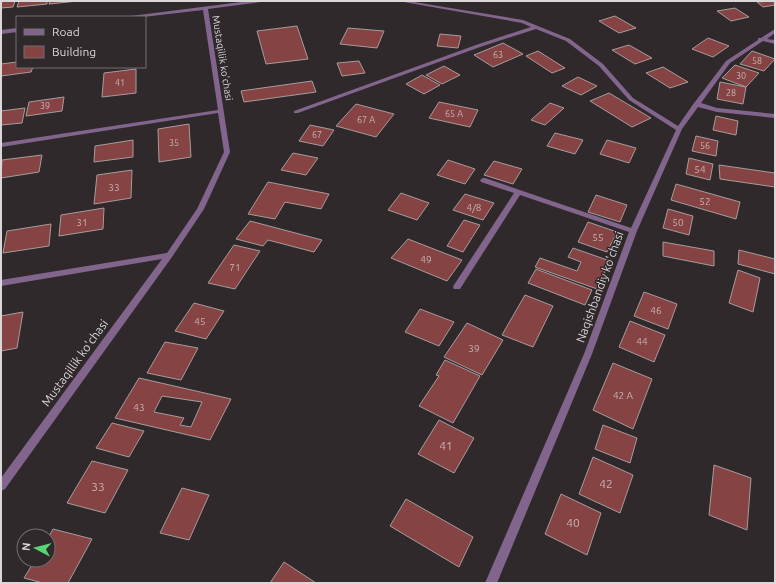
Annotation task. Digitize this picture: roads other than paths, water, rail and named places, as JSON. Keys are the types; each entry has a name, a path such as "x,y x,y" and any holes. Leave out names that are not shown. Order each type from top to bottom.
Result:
{"street":[{"name":"Mustaqillik ko'chasi","path":"139,16 261,1"},
{"path":"400,1 523,22 568,40 601,65 631,99 679,129"},
{"name":"Mustaqillik ko'chasi","path":"1,486 169,255 200,209 227,152 205,8"},
{"path":"296,112 478,46 537,27"},
{"path":"1,32 16,30"},
{"name":"Naqishbandiy ko'chasi","path":"491,583 588,354 633,231 679,129 728,62 760,39 775,31"},
{"path":"760,39 775,42"},
{"path":"696,104 717,110 775,116"},
{"name":"Mustaqillik ko'chasi","path":"1,145 221,111"},
{"path":"483,180 633,231"},
{"path":"457,287 518,192"},
{"path":"1,283 169,255"}]}
